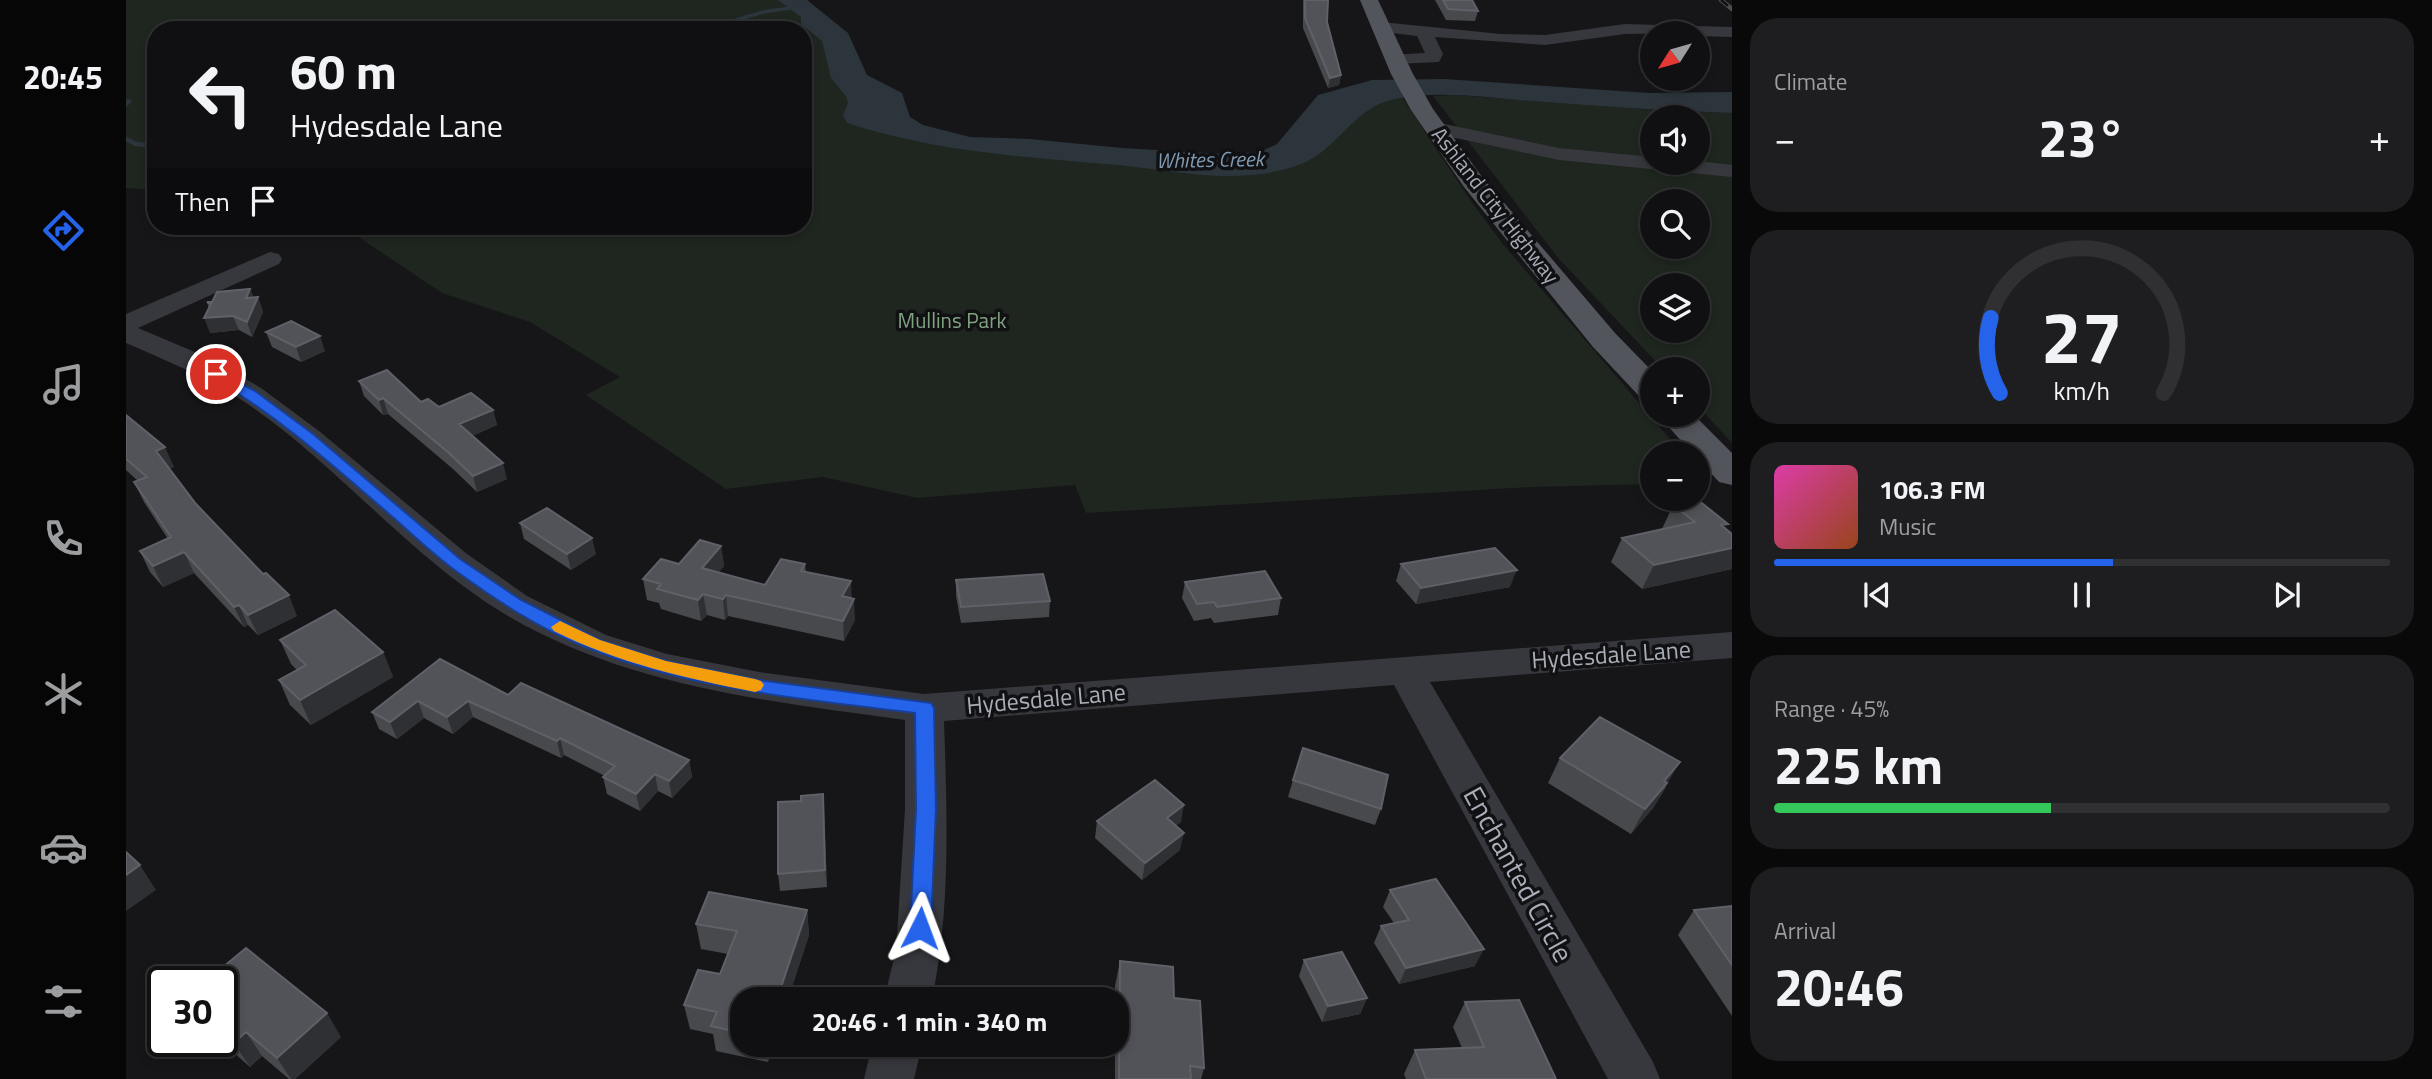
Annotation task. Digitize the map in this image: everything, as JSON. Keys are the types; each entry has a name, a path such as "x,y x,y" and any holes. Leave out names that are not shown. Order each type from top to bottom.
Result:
{"main road":[{"name":"Ashland City Highway","path":"1369,0 1399,67 1429,119 1481,193 1604,340 1640,378"},
{"path":"1687,427 1732,474"}],"street":[{"path":"1381,27 1545,40 1625,29 1732,32"},
{"path":"1399,67 1433,58 1434,54 1423,31"},
{"path":"1429,119 1559,154 1732,171"},
{"path":"126,324 270,259"},
{"name":"Hydesdale Lane","path":"126,333 198,364 251,394 308,437 455,562 515,604 593,644 665,667 759,686 924,708 1732,645"},
{"name":"Enchanted Circle","path":"1404,669 1635,1079"},
{"path":"911,987 919,951 926,809 924,708"},
{"path":"889,1079 894,1057"}],"green space":[{"name":"Mullins Park","path":"126,0 784,0 806,21 147,21 147,189 126,188"},
{"name":"Mullins Park","path":"812,26 831,44 858,93 935,140 1299,160 1355,106 1402,97 1502,243 1640,404 1640,427 1660,427 1672,441 1640,441 1640,484 1531,487 1086,513 1075,485 917,498 823,477 726,489 586,395 620,377 530,322 442,293 355,235 812,235"},
{"path":"1455,95 1640,109 1640,175 1710,175 1710,112 1732,113 1732,443 1710,419 1710,357 1652,357 1559,259 1433,96"}],"water":[{"name":"Whites Creek","path":"778,0 807,0 848,33 867,75 902,93 910,117 923,125 970,137 1223,154 1260,152 1277,144 1318,95 1372,80 1444,79 1649,93 1732,92 1732,113 1710,112 1710,105 1640,105 1640,108 1463,96 1412,96 1380,104 1368,111 1314,158 1301,164 1256,175 1187,173 947,147 847,123 843,115 848,103 846,96 831,78 822,41 812,33 812,21 801,21 801,17"}],"building":[{"path":"1305,0 1328,0 1327,22 1341,75 1330,78 1305,18"},
{"path":"1443,0 1472,0 1478,11 1448,9"},
{"path":"250,289 246,298 258,297 247,322 233,316 204,318 211,304 207,302 212,302 217,292"},
{"path":"291,321 320,336 296,347 266,332"},
{"path":"387,370 421,402 428,399 439,407 471,393 493,410 459,424 503,463 473,476 383,398 379,400 359,381"},
{"path":"126,415 165,447 156,451 196,504 263,574 266,573 289,595 248,615 239,605 234,607 184,552 153,566 140,551 171,537 134,482 147,477 126,459"},
{"path":"547,508 592,538 567,554 520,523"},
{"path":"1710,510 1728,524 1721,525 1732,534 1732,548 1654,565 1622,538 1695,522 1681,511"},
{"path":"700,540 721,546 702,568 765,585 781,559 805,564 801,571 851,581 842,596 854,599 843,621 726,595 723,599 703,594 698,600 657,589 661,584 643,579 661,559 679,564"},
{"path":"1495,548 1517,570 1421,588 1401,564"},
{"path":"1265,571 1281,598 1217,607 1214,602 1197,604 1185,582"},
{"path":"1043,574 1050,601 961,607 956,580"},
{"path":"335,610 383,652 300,700 279,680 306,665 280,640"},
{"path":"440,659 508,695 521,683 689,760 669,781 655,774 636,794 603,777 615,766 560,738 557,741 468,701 447,717 418,701 390,722 372,712"},
{"path":"1600,717 1680,762 1664,781 1667,783 1645,809 1560,758"},
{"path":"1303,748 1388,775 1381,809 1293,780"},
{"path":"1155,780 1184,805 1167,818 1184,833 1145,863 1097,821"},
{"path":"823,794 825,870 778,874 778,802 801,801 801,796"},
{"path":"126,852 140,865 126,875"},
{"path":"1436,879 1484,949 1406,968 1381,926 1409,920 1390,890"},
{"path":"709,892 807,910 781,987 730,987 730,1030 711,1026 717,1012 684,1005 698,970 720,974 737,931 696,924"},
{"path":"1732,906 1732,965 1694,910"},
{"path":"246,948 327,1013 277,1058 246,1032 238,1039 238,966 224,966"},
{"path":"1342,952 1367,998 1328,1006 1304,960"},
{"path":"1120,961 1173,967 1174,998 1200,1001 1204,1068 1190,1066 1191,1079 1119,1079 1119,1057 1129,1057 1129,987 1120,987"},
{"path":"1519,1000 1556,1079 1426,1079 1415,1050 1484,1047 1465,1002"}],"waterway":[{"path":"733,21 763,12 797,7"},
{"path":"126,101 130,101 126,105"},
{"path":"126,139 147,145"}],"railway":[{"path":"1721,0 1732,9"}],"slow traffic":[{"path":"560,627 593,644 665,667 755,685"}],"route":[{"path":"216,374 251,394 308,437 455,562 515,604 593,644 665,667 759,686 924,708 926,809 920,928"}]}
